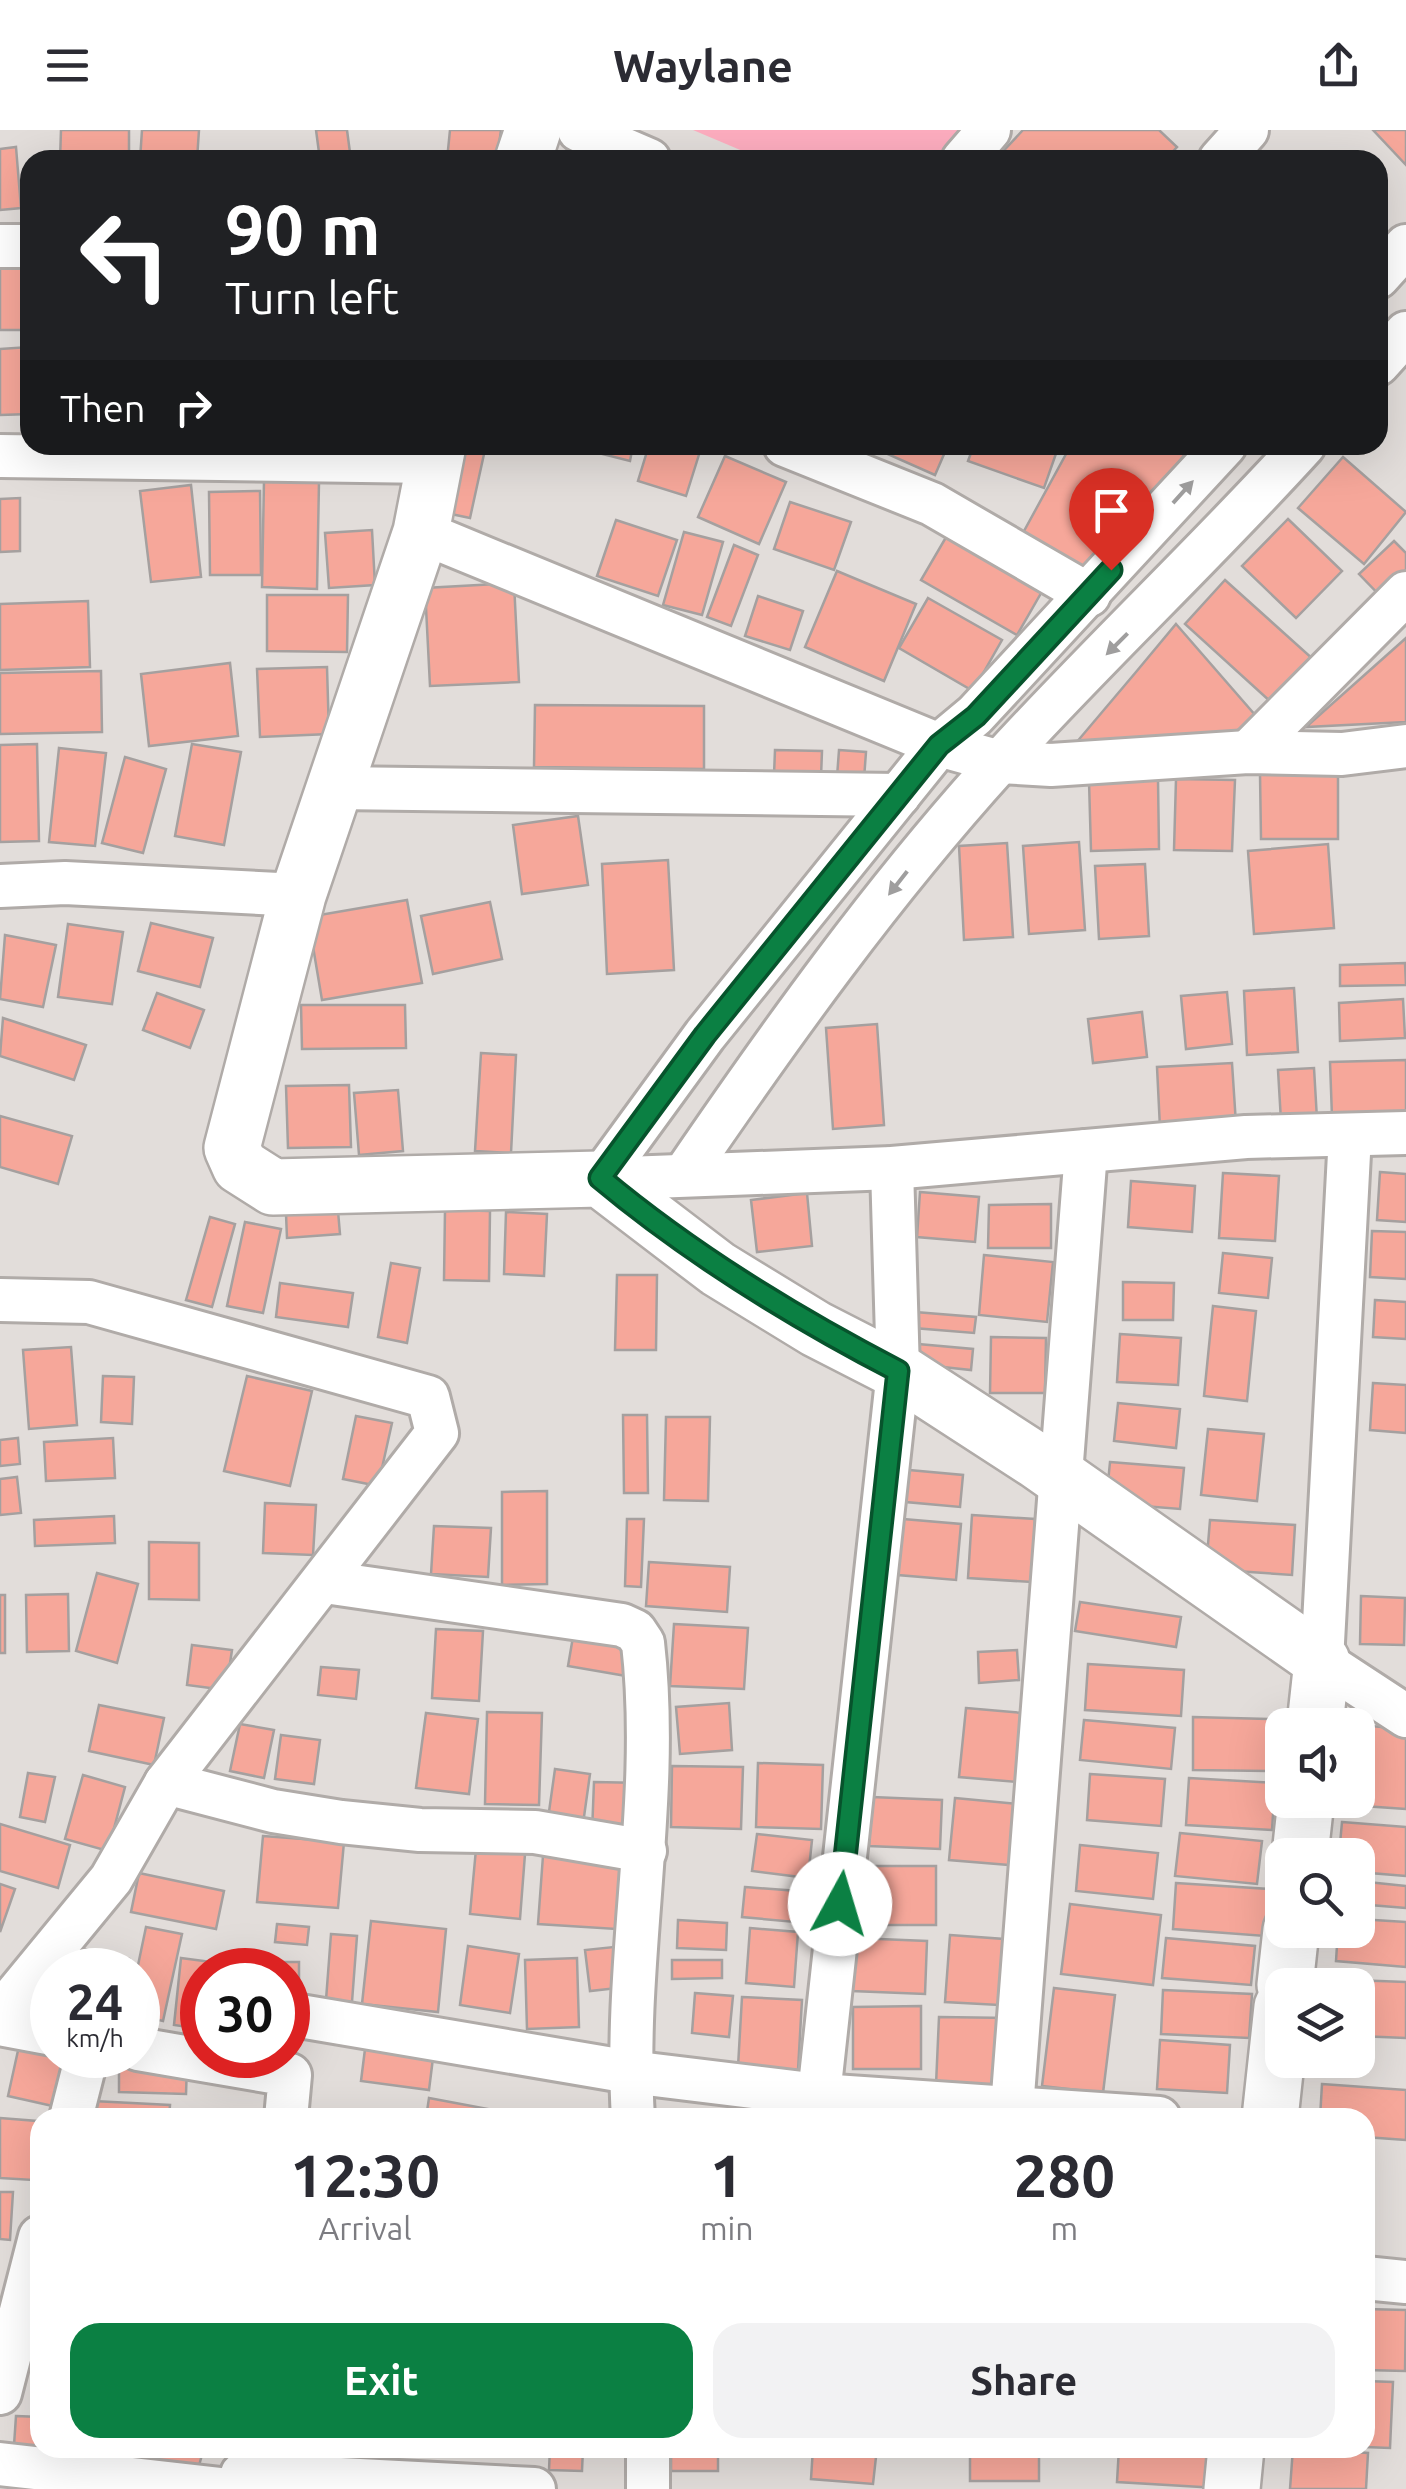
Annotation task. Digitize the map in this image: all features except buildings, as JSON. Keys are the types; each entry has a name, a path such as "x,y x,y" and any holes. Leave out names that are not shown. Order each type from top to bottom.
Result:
{"street":[{"path":"579,130 626,150"},
{"path":"972,150 989,130"},
{"path":"1229,150 1247,130"},
{"path":"1388,267 1406,246"},
{"path":"1388,353 1406,333"},
{"path":"0,456 218,455"},
{"path":"436,455 421,532 298,895 232,1148 240,1166 272,1187 600,1178 892,1168 1246,1137 1406,1133"},
{"path":"809,455 949,513 1088,595"},
{"path":"600,1178 756,972 939,745 976,716 1216,455"},
{"path":"684,1175 828,972 1000,762 1295,455"},
{"path":"421,532 939,745 1000,762 1051,765 1248,752 1342,754 1406,746"},
{"path":"1248,752 1406,593"},
{"path":"335,788 899,795"},
{"path":"0,886 65,883 298,895"},
{"path":"756,972 828,972"},
{"path":"1317,1708 1350,1135"},
{"path":"310,2018 630,2072 819,2095 1012,2108 1064,1481 1086,1151"},
{"path":"819,2095 898,1371 892,1168"},
{"path":"600,1178 718,1269 816,1329 898,1371 1406,1716"},
{"path":"0,1300 88,1302 428,1396 437,1433 166,1783 111,1880 0,2014"},
{"path":"325,1582 622,1625 635,1631 644,1643 645,1851 630,2072 633,2108"},
{"path":"166,1783 273,1811 342,1822 420,1830 536,1832 645,1851"},
{"path":"0,2024 30,2030"},
{"path":"73,2108 80,2078"},
{"path":"287,2108 290,2078"},
{"path":"1271,2108 1274,2078"},
{"path":"0,2393 30,2276"},
{"path":"1375,2279 1406,2282"},
{"path":"648,2458 648,2489"},
{"path":"1232,2489 1235,2458"},
{"path":"0,2464 534,2489"}],"shaded area":[{"path":"693,130 974,130 961,150 740,150"}],"route":[{"path":"840,1904 898,1371 816,1329 718,1269 648,1219 600,1178 705,1035 939,745 976,716 1111,570"}]}
